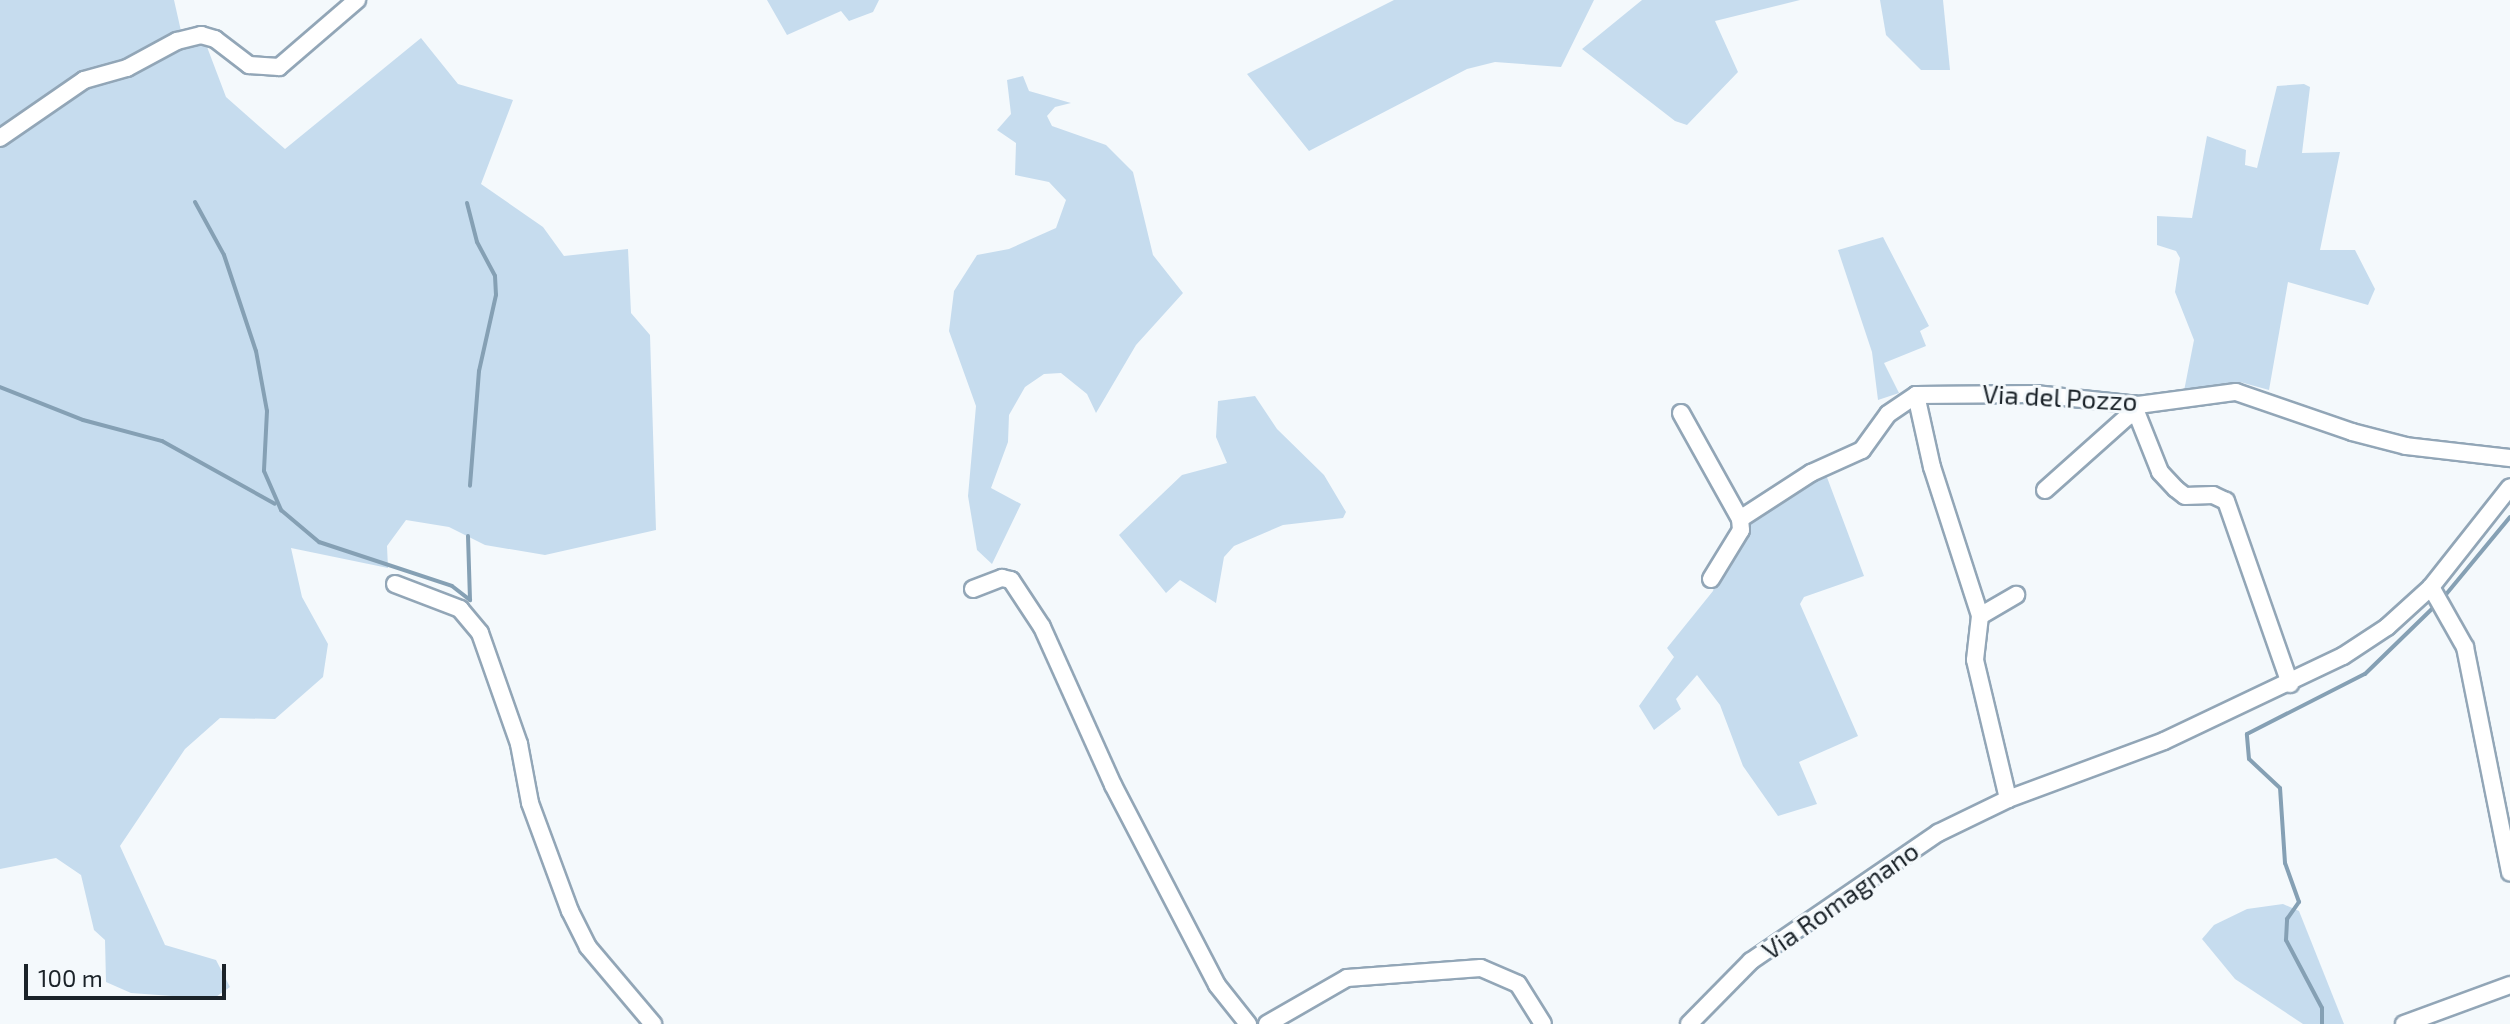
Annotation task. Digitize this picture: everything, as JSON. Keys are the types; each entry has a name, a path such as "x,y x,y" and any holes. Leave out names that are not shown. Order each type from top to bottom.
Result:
{"street":[{"path":"0,138 84,80 127,68 177,41 201,35 215,39 249,65 279,67 357,0"},
{"name":"Via del Pozzo","path":"1916,395 2035,394 2133,404 2236,392 2365,436 2510,458"},
{"path":"1740,519 1811,473 1862,450 1894,408 1916,395 1932,467 1980,616 1975,660 2008,799"},
{"path":"2045,490 2127,417 2133,404"},
{"path":"2133,404 2168,481 2185,496 2213,495 2226,501 2290,684"},
{"path":"1681,413 1740,519 1741,530 1711,579"},
{"name":"Via Romagnano","path":"1689,1024 1751,961 1842,894 1927,839 2008,799 2164,741 2290,684 2435,596 2510,487"},
{"path":"973,589 1011,580 1042,627 1113,785 1217,985 1248,1024"},
{"path":"395,584 460,609 480,633 519,744 530,803 570,911 588,947 653,1024"},
{"path":"1980,616 2016,595"},
{"path":"2435,596 2465,647 2510,873"},
{"path":"1267,1024 1347,978 1481,968 1518,984 1543,1024"},
{"path":"2404,1024 2510,985"}],"shaded area":[{"path":"0,0 174,0 181,31 201,31 226,97 285,149 421,38 458,84 513,100 481,184 543,227 564,256 628,249 631,313 650,335 656,530 545,555 485,545 449,527 406,520 387,546 388,568 291,548 302,597 328,644 323,677 275,719 220,718 185,749 120,846 165,945 216,960 230,987 213,999 131,993 106,982 105,940 94,930 81,875 56,858 0,869"},
{"path":"767,0 879,0 873,12 849,21 841,11 787,35"},
{"path":"1394,0 1594,0 1561,67 1495,62 1467,69 1309,151 1247,74"},
{"path":"1642,0 1800,0 1715,21 1738,72 1687,125 1675,121 1582,49"},
{"path":"1880,0 1943,0 1950,70 1921,70 1886,35"},
{"path":"1023,76 1029,91 1071,103 1055,107 1047,116 1052,126 1106,145 1133,172 1153,255 1183,293 1136,345 1096,413 1087,394 1061,373 1044,374 1025,387 1009,415 1008,442 991,488 1021,504 992,564 977,550 968,496 976,406 949,331 954,291 977,255 1009,249 1056,228 1066,200 1049,182 1015,175 1016,143 997,130 1011,114 1007,80"},
{"path":"2304,84 2310,87 2302,153 2340,152 2320,250 2355,250 2375,289 2368,305 2288,282 2269,390 2240,382 2184,391 2194,340 2175,292 2180,258 2176,251 2157,245 2157,216 2192,218 2207,136 2246,150 2245,165 2257,168 2277,86"},
{"path":"1883,237 1929,326 1920,331 1926,346 1884,363 1899,393 1878,400 1872,352 1838,250"},
{"path":"1255,396 1277,429 1324,475 1346,512 1343,518 1283,525 1234,546 1224,557 1216,603 1180,580 1166,593 1119,535 1182,475 1227,463 1216,437 1218,401"},
{"path":"1825,472 1864,576 1804,597 1800,604 1858,736 1799,762 1817,804 1778,816 1743,766 1720,705 1697,675 1676,699 1681,709 1654,730 1639,706 1674,657 1667,648 1713,591 1718,571 1750,527 1747,522"},
{"path":"2283,904 2299,911 2344,1024 2303,1024 2235,979 2202,939 2214,925 2247,909"}],"waterway":[{"path":"195,202 224,255 256,351 267,411 264,471 281,510 319,542 452,586 470,600"},
{"path":"467,203 477,242 495,276 496,295 479,371 470,486"},
{"path":"0,387 83,420 162,441 275,504"},
{"path":"2443,598 2510,517"},
{"path":"468,536 470,600"},
{"path":"2322,1024 2322,1008 2286,940 2287,919 2299,902 2285,863 2280,788 2249,759 2247,734 2365,674 2436,605"}]}
